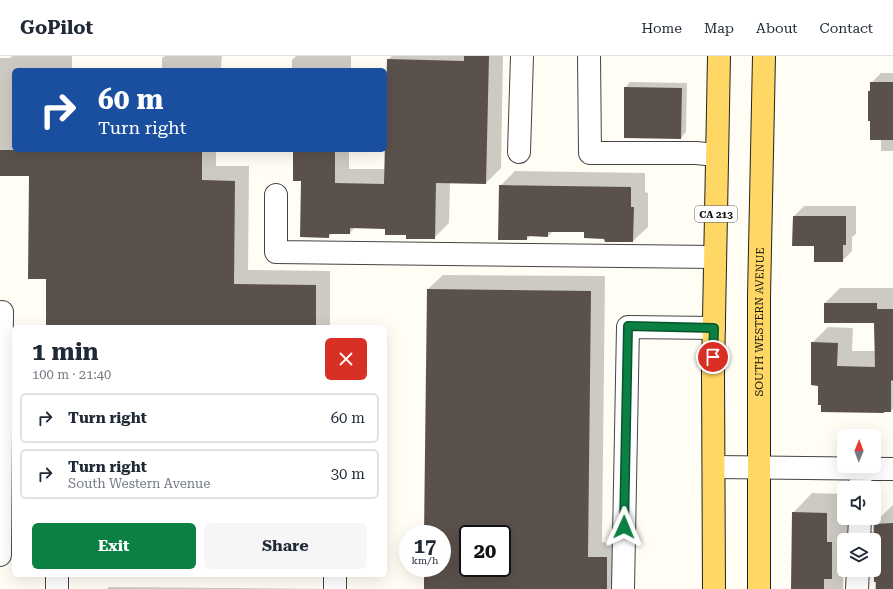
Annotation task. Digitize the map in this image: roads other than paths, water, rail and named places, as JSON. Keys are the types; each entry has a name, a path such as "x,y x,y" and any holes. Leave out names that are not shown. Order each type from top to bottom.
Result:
{"main road":[{"name":"CA 213","path":"714,589 713,372 719,56"},
{"name":"SOUTH WESTERN AVENUE","path":"759,589 759,297 764,56"}],"street":[{"path":"519,152 522,56"},
{"path":"589,56 590,153 696,153 717,155"},
{"path":"276,196 276,252 715,257"},
{"path":"0,555 2,312"},
{"path":"623,589 628,326 714,328"},
{"path":"714,467 759,468 860,478 893,469"},
{"path":"57,577 57,589"},
{"path":"335,577 335,589"},
{"path":"858,577 858,589"}]}
